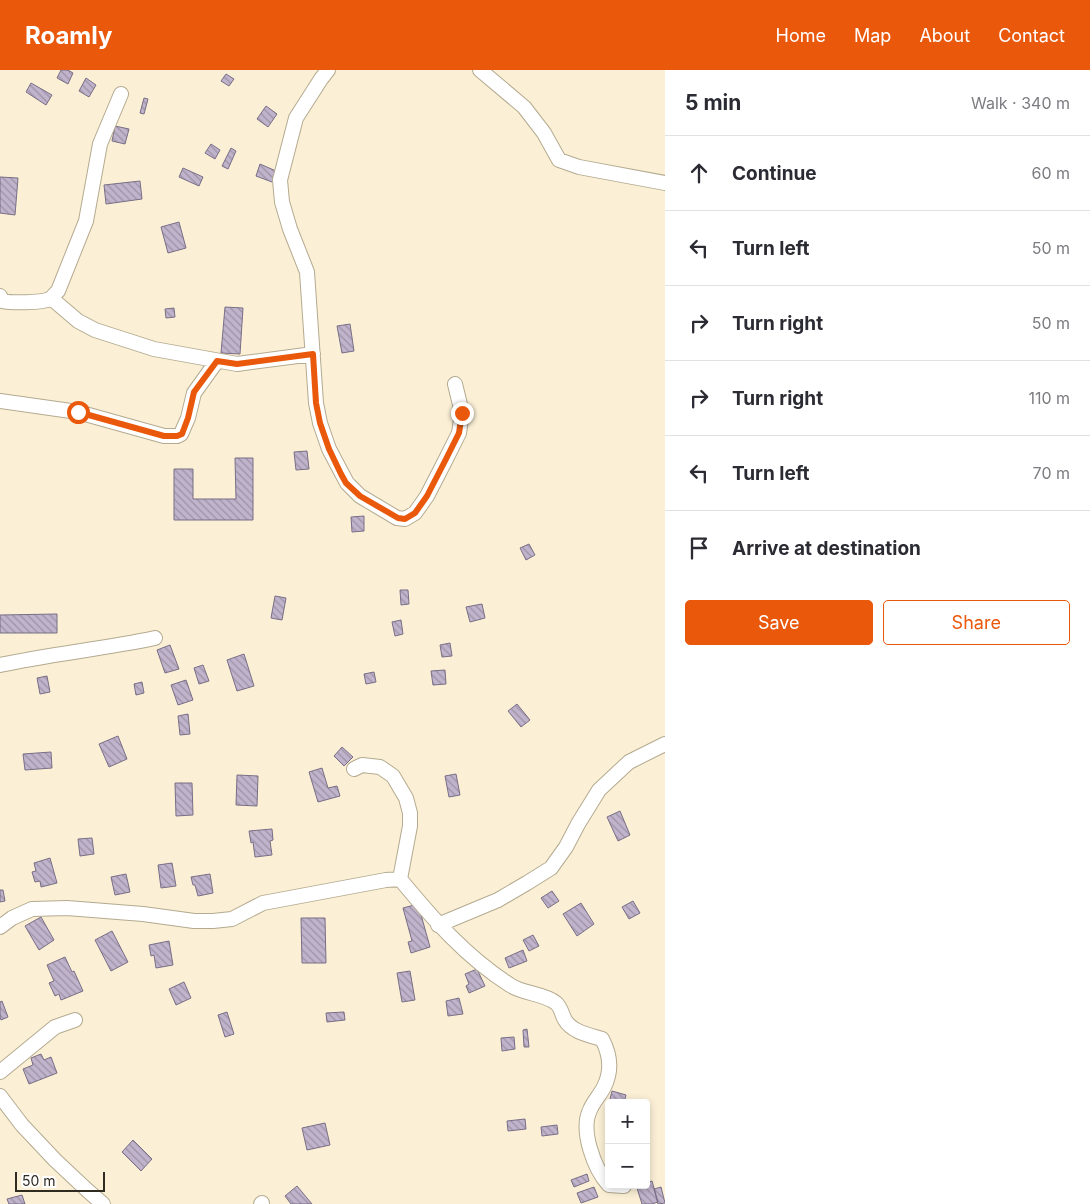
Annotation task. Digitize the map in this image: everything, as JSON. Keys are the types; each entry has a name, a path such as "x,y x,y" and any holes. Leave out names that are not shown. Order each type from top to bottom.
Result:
{"street":[{"path":"328,70 296,118 280,180 282,202 290,230 307,272 316,403 320,423 329,449 346,483 360,496 398,518 405,519 415,513 427,496 459,433 462,413 455,384"},
{"path":"480,70 524,107 544,134 558,160 579,167 665,183"},
{"path":"0,296 2,301 8,303 42,301 51,298 58,290 86,221 100,144 121,94"},
{"path":"51,298 78,321 95,330 154,349 237,364 313,354"},
{"path":"0,401 78,412 164,436 177,436 182,434 194,392 217,361"},
{"path":"0,665 31,658 155,638"},
{"path":"438,925 498,900 551,868 566,847 599,790 629,762 665,744"},
{"path":"354,769 362,765 380,767 393,776 406,798 410,813 410,826 400,879"},
{"path":"400,879 438,925 488,970 513,987 539,994 558,1004 566,1022 574,1029 602,1039 608,1056 609,1074 604,1088 590,1110 586,1122 589,1146 605,1181"},
{"path":"0,927 12,918 32,909 40,908 66,908 142,914 213,922 232,919 263,903 400,879"},
{"path":"0,1072 55,1028 75,1020"},
{"path":"0,1096 22,1125 103,1204"}],"building":[{"path":"61,70 68,70 73,73 68,84 57,78"},
{"path":"226,74 234,79 229,86 221,81"},
{"path":"86,78 96,85 89,97 79,91"},
{"path":"31,83 52,95 46,105 26,92"},
{"path":"144,98 148,99 144,114 140,113"},
{"path":"266,106 277,114 268,127 257,119"},
{"path":"115,126 129,129 125,144 112,141"},
{"path":"211,144 220,150 215,159 205,153"},
{"path":"231,148 236,151 228,169 222,166"},
{"path":"260,164 276,171 272,182 256,176"},
{"path":"183,168 203,177 199,186 179,177"},
{"path":"0,177 18,178 15,215 0,213"},
{"path":"140,181 142,199 106,204 104,185"},
{"path":"179,222 186,248 168,253 161,227"},
{"path":"225,307 243,308 240,354 221,353"},
{"path":"174,308 175,317 166,318 165,309"},
{"path":"350,324 354,351 342,353 337,326"},
{"path":"307,451 309,469 296,470 294,452"},
{"path":"235,458 253,458 253,520 174,520 174,469 193,469 193,499 236,499"},
{"path":"364,516 364,531 352,532 351,517"},
{"path":"529,544 535,555 526,560 520,548"},
{"path":"400,590 408,590 409,604 401,605"},
{"path":"275,596 286,598 282,620 271,618"},
{"path":"482,604 485,618 470,622 466,607"},
{"path":"57,614 57,633 0,633 0,615"},
{"path":"401,620 403,634 395,636 392,622"},
{"path":"450,643 452,656 442,657 440,645"},
{"path":"170,645 179,669 165,673 157,650"},
{"path":"244,654 254,686 237,691 227,660"},
{"path":"203,665 209,681 199,684 194,668"},
{"path":"445,670 446,684 433,685 431,671"},
{"path":"374,672 376,682 366,684 364,674"},
{"path":"47,676 50,692 40,694 37,678"},
{"path":"186,680 193,700 178,705 171,685"},
{"path":"142,682 144,693 136,695 134,684"},
{"path":"517,704 530,720 521,727 508,711"},
{"path":"188,714 190,734 180,735 178,716"},
{"path":"118,736 127,759 109,767 99,744"},
{"path":"342,747 353,757 344,766 334,756"},
{"path":"51,752 52,768 25,770 23,754"},
{"path":"322,768 328,788 337,786 340,796 318,802 309,772"},
{"path":"456,774 460,795 449,797 445,776"},
{"path":"237,775 258,776 257,806 236,805"},
{"path":"175,783 192,783 193,815 176,816"},
{"path":"620,811 630,835 618,841 607,817"},
{"path":"272,829 273,840 270,841 272,855 255,857 249,831"},
{"path":"92,838 94,854 80,856 78,839"},
{"path":"50,858 57,883 41,887 40,881 35,882 32,872 36,871 34,863"},
{"path":"172,863 176,886 161,888 158,865"},
{"path":"126,874 130,892 115,895 111,877"},
{"path":"210,874 213,893 198,896 191,877"},
{"path":"0,890 3,890 5,901 0,902"},
{"path":"552,891 559,901 548,908 541,898"},
{"path":"633,901 640,913 629,919 622,907"},
{"path":"581,903 594,924 577,936 563,914"},
{"path":"418,904 430,947 411,953 408,942 412,941 403,908"},
{"path":"41,917 54,940 39,950 25,926"},
{"path":"301,918 325,918 326,963 302,963"},
{"path":"112,931 128,962 111,971 95,940"},
{"path":"533,935 539,946 529,951 523,940"},
{"path":"169,941 173,965 156,968 154,955 151,956 149,945"},
{"path":"523,950 527,961 509,968 505,958"},
{"path":"65,957 83,991 61,1000 59,994 55,996 49,983 54,981 47,965"},
{"path":"477,969 485,986 469,993 466,986 469,984 465,974"},
{"path":"410,971 415,1000 402,1002 397,973"},
{"path":"184,982 191,998 176,1005 169,989"},
{"path":"459,998 463,1014 448,1016 446,1001"},
{"path":"2,1001 8,1017 1,1020 0,1002"},
{"path":"227,1012 234,1034 225,1037 218,1015"},
{"path":"344,1012 345,1020 327,1022 326,1013"},
{"path":"527,1029 529,1047 524,1047 523,1030"},
{"path":"514,1037 515,1049 502,1051 501,1038"},
{"path":"41,1054 44,1060 51,1057 57,1073 29,1084 23,1069 33,1065 31,1058"},
{"path":"612,1091 626,1095 625,1099 610,1099"},
{"path":"525,1119 526,1129 508,1131 507,1121"},
{"path":"325,1123 330,1145 307,1150 302,1128"},
{"path":"557,1125 558,1134 542,1136 541,1127"},
{"path":"133,1140 152,1159 141,1171 122,1152"},
{"path":"587,1174 589,1181 574,1187 571,1180"},
{"path":"652,1181 658,1202 642,1204 637,1189 650,1189 650,1182"},
{"path":"297,1186 312,1204 291,1204 285,1196"},
{"path":"594,1187 598,1197 581,1203 577,1193"},
{"path":"661,1187 665,1203 658,1204 654,1189"},
{"path":"22,1195 25,1204 9,1204 7,1199"}],"route":[{"path":"78,412 164,436 177,436 182,434 194,392 217,361 237,364 313,354 316,403 320,423 329,449 346,483 360,496 398,518 405,519 415,513 427,496 459,433 462,413"}]}
